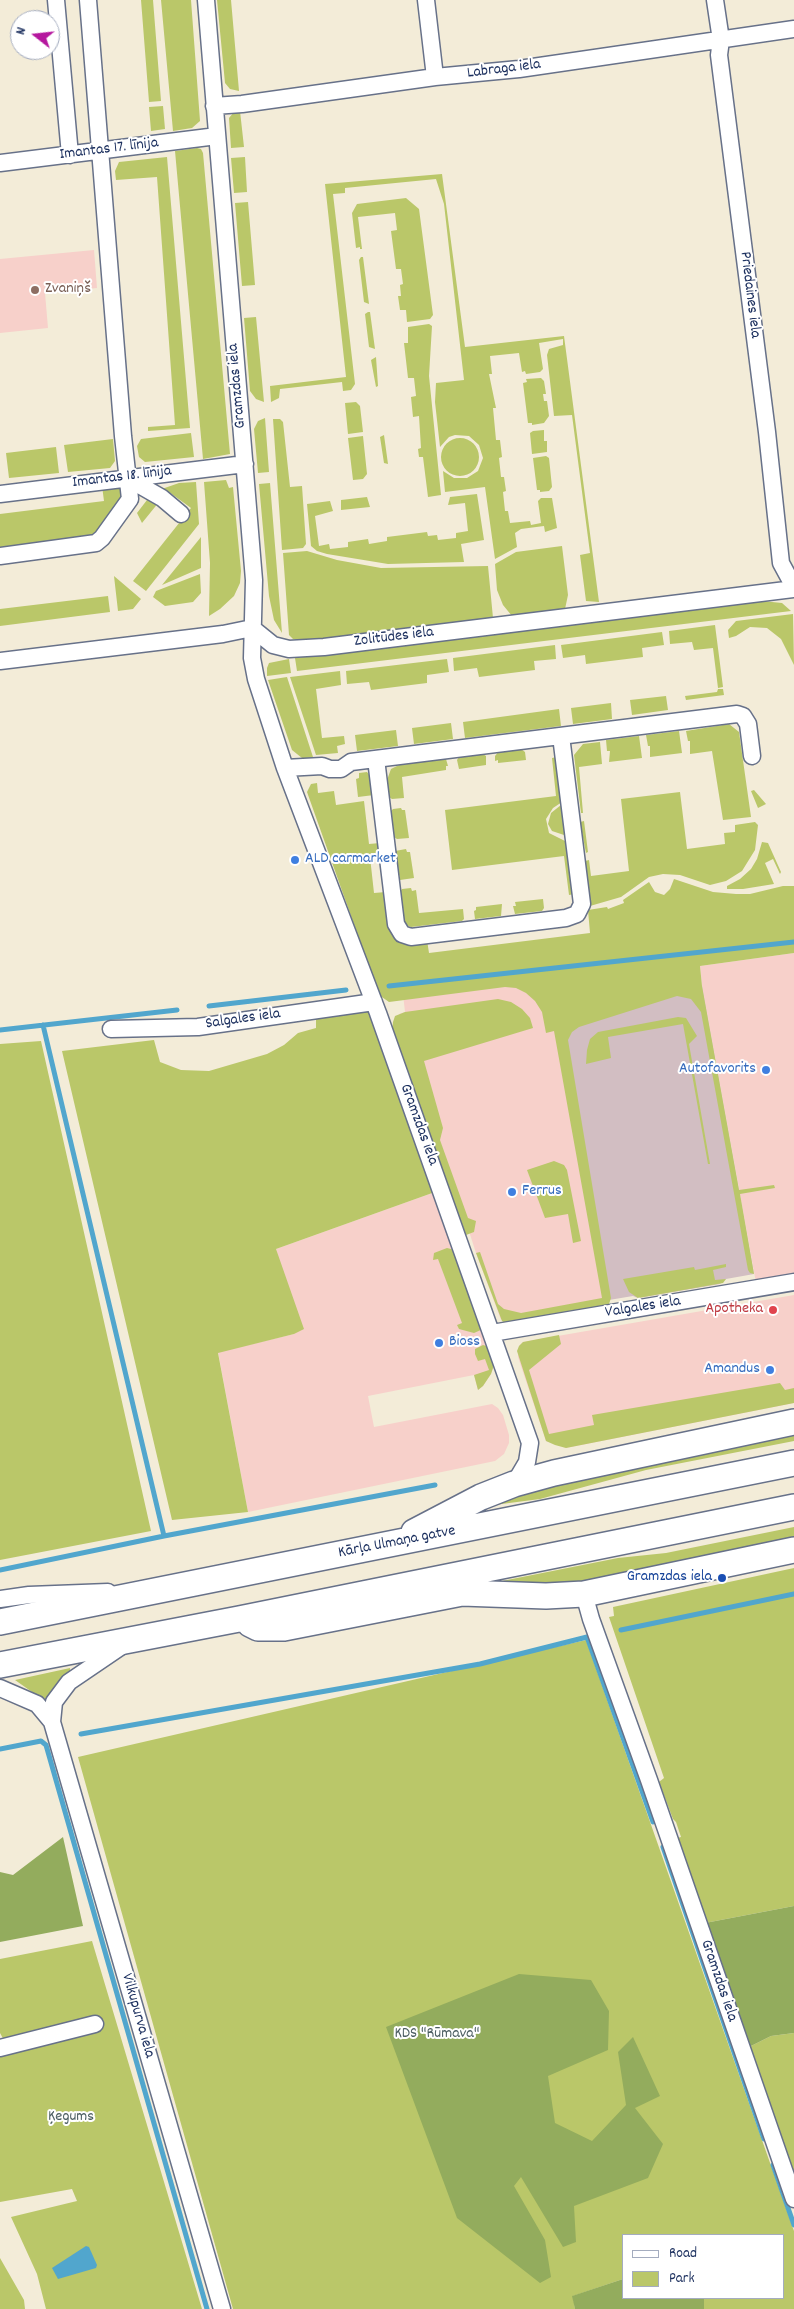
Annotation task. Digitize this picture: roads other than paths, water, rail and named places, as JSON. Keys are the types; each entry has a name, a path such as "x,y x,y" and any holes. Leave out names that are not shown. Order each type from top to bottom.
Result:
{"highway":[{"path":"390,1545 473,1501 514,1484 554,1473 794,1422"},
{"name":"Kārļa Ulmaņa gatve","path":"0,1622 794,1463"},
{"path":"0,1665 132,1638 239,1619 794,1507"},
{"path":"239,1619 258,1628 284,1628 462,1593 546,1596 584,1594 794,1550"}],"street":[{"path":"56,0 70,155"},
{"path":"0,556 96,543 128,504 130,493 127,478 99,151 88,0"},
{"name":"Gramzdas iela","path":"206,0 254,580 252,658 256,679 285,768 374,1002 530,1443 527,1462 514,1484"},
{"path":"426,0 435,78"},
{"name":"Priedaines iela","path":"715,0 720,40 719,55 767,432 781,564 794,588"},
{"name":"Labraga iela","path":"214,106 519,69 794,29"},
{"name":"Imantas 17. līnija","path":"0,163 217,136"},
{"name":"Imantas 18. līnija","path":"0,494 245,464"},
{"name":"Imantas 18. līnija","path":"127,478 162,498 181,514"},
{"name":"Zolitūdes iela","path":"252,628 273,645 289,648 324,647 794,588"},
{"path":"0,661 223,634 252,628"},
{"path":"285,768 322,766 330,770 341,768 350,763 376,759 737,714 743,716 748,724 752,756"},
{"path":"376,759 396,924 402,934 414,936 566,918 577,914 582,904 561,736"},
{"name":"Salgales iela","path":"111,1029 198,1027 374,1002"},
{"name":"Valgales iela","path":"492,1333 794,1282"},
{"path":"0,1599 78,1592 155,1591"},
{"name":"Gramzdas iela","path":"584,1594 591,1620 649,1780 794,2199"},
{"path":"52,1722 54,1702 68,1682 132,1638"},
{"path":"0,1688 37,1704 52,1722"},
{"name":"Vilkupurva iela","path":"52,1722 222,2309"},
{"path":"0,2048 94,2024"}],"water":[{"path":"86,2246 89,2247 97,2265 96,2268 58,2279 52,2268"}],"waterway":[{"path":"389,986 794,942"},
{"path":"209,1006 346,990"},
{"path":"0,1030 177,1010"},
{"path":"43,1025 164,1536"},
{"path":"0,1570 164,1536 435,1485"},
{"path":"621,1630 794,1594"},
{"path":"81,1734 480,1664 587,1637 653,1822"},
{"path":"0,1749 41,1741 46,1745 207,2309"},
{"path":"663,1847 764,2139"},
{"path":"773,2165 794,2225"}],"place":[{"name":"Zvaniņš","path":"35,290"},
{"name":"ALD carmarket","path":"295,860"},
{"name":"Autofavorits","path":"766,1070"},
{"name":"Ferrus","path":"512,1192"},
{"name":"Apotheka","path":"773,1310"},
{"name":"Bioss","path":"439,1343"},
{"name":"Amandus","path":"770,1370"},
{"name":"Gramzdas iela","path":"722,1578"}],"park label":[{"name":"KDS \"Rūmava\"","path":"437,2035"},
{"name":"Ķegums","path":"71,2118"}]}
